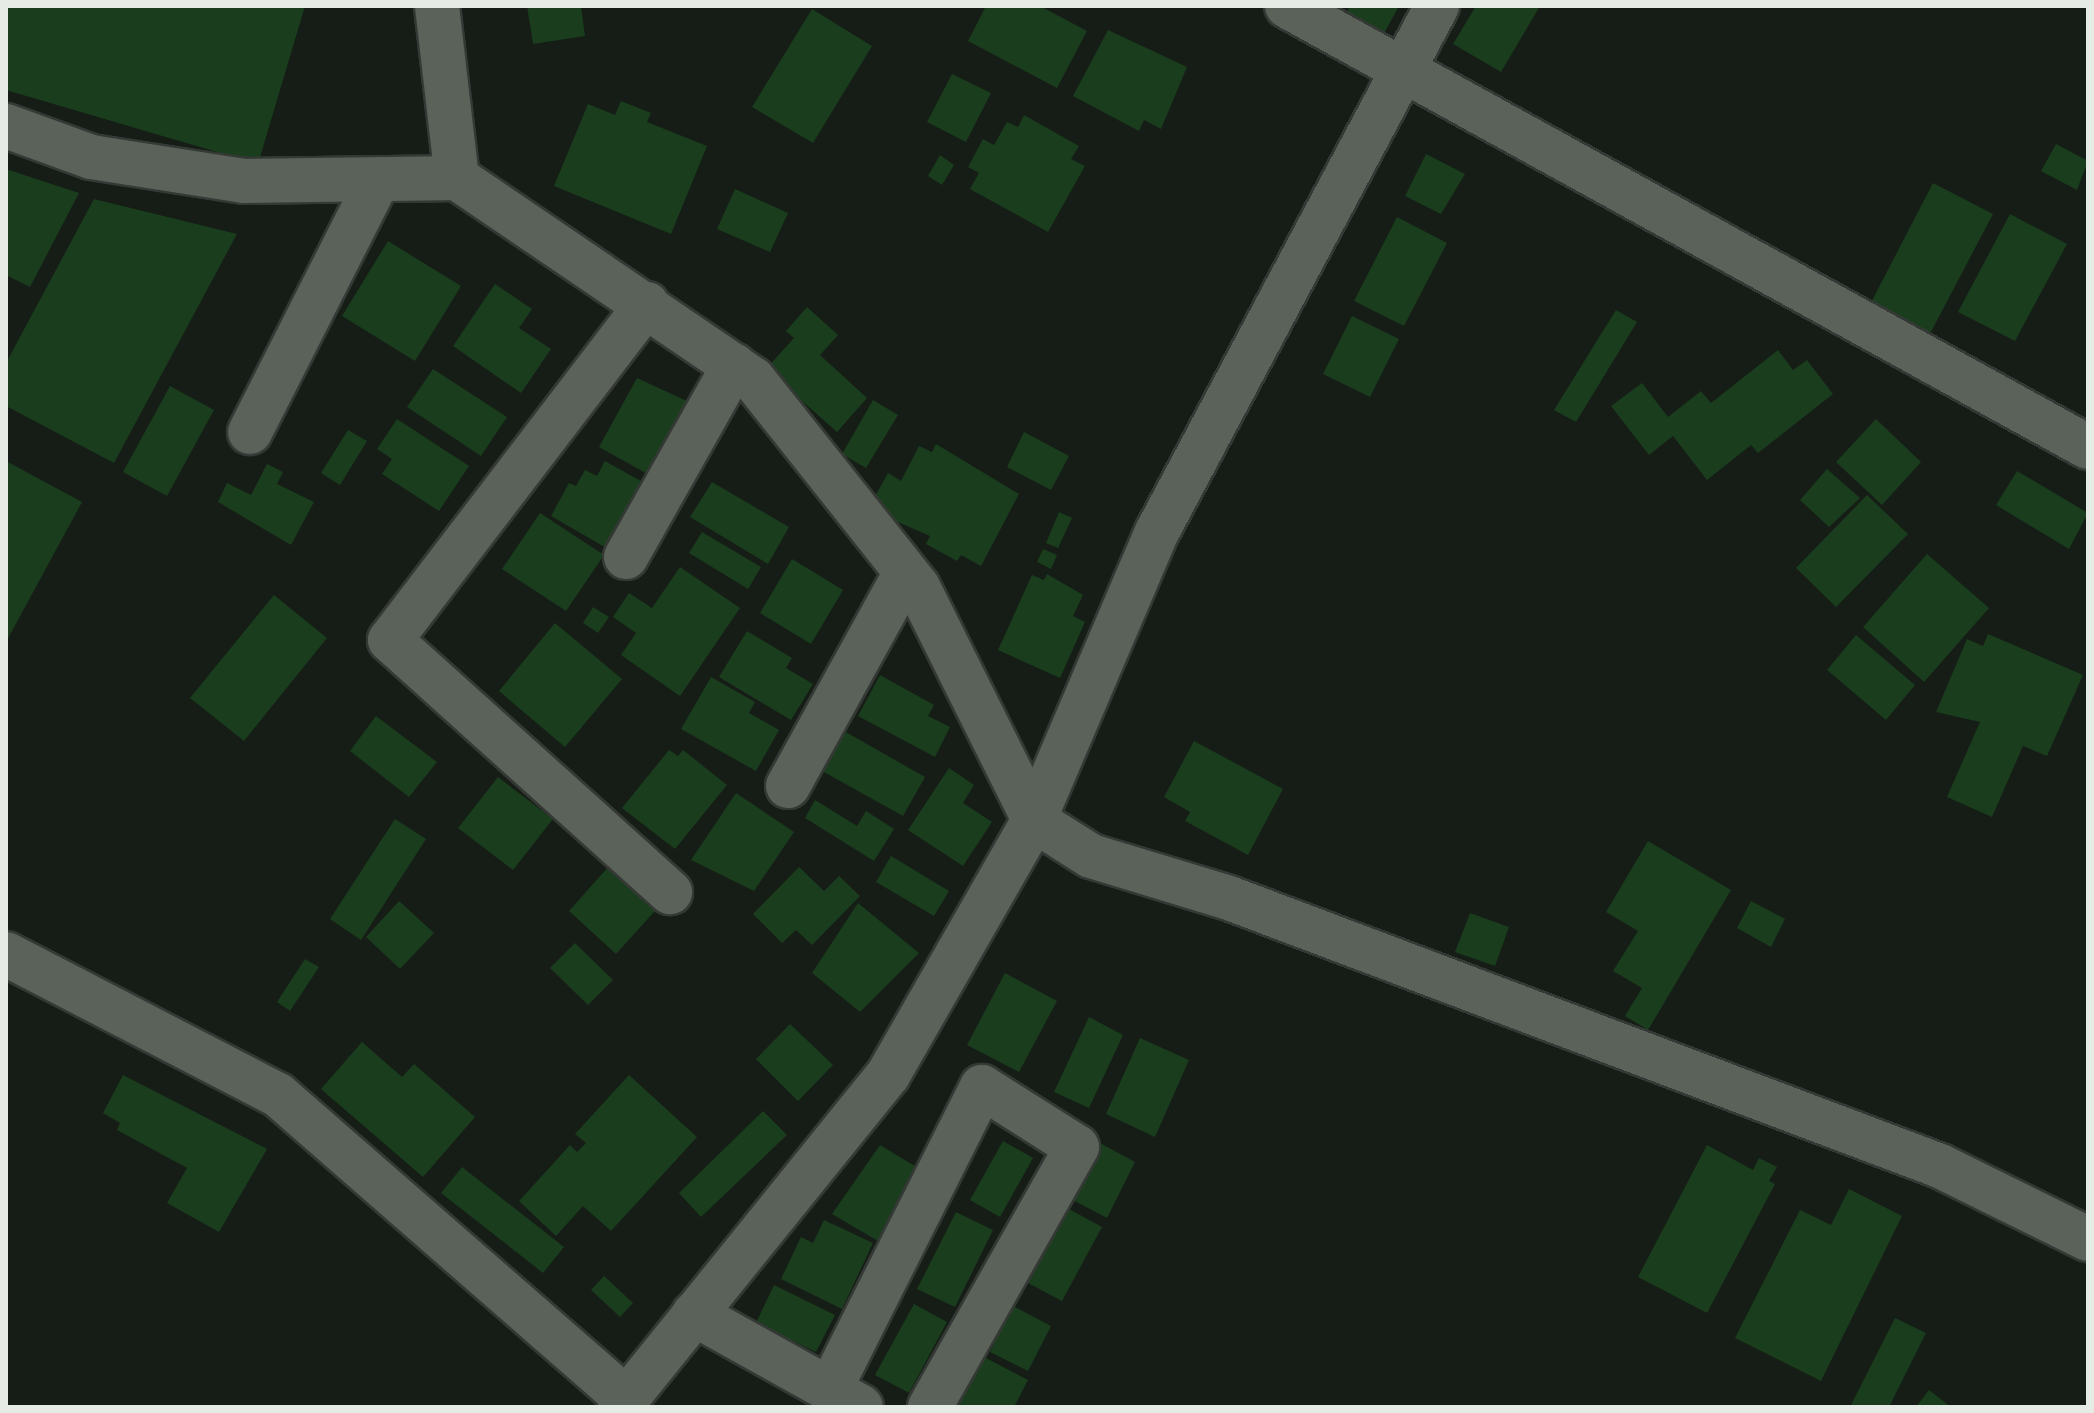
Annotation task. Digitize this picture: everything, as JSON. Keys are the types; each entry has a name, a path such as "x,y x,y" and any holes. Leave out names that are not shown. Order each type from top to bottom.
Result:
{"street":[{"path":"437,6 457,178"},
{"path":"1287,6 2088,447"},
{"path":"6,954 278,1095 623,1403 888,1075 1034,820 1157,532 1437,6"},
{"path":"6,126 91,157 244,181 457,178 734,365 906,572 1034,820 1091,856 1229,898 1940,1166 2088,1239"},
{"path":"250,432 378,180"},
{"path":"647,304 390,640 670,892"},
{"path":"626,557 734,365"},
{"path":"788,786 906,572"},
{"path":"694,1314 845,1398 982,1087 1077,1147 930,1407"}],"building":[{"path":"6,6 305,6 258,164 6,90"},
{"path":"527,6 581,6 585,36 533,44"},
{"path":"986,6 1040,6 1087,31 1057,88 968,41"},
{"path":"1350,6 1399,6 1382,37 1344,16"},
{"path":"1476,6 1540,6 1501,72 1453,44"},
{"path":"812,9 872,46 813,143 752,107"},
{"path":"1108,30 1187,67 1161,129 1144,120 1139,131 1073,96"},
{"path":"952,74 991,93 966,142 927,122"},
{"path":"621,101 651,113 647,122 707,146 671,234 554,186 588,104 615,115"},
{"path":"1024,115 1079,146 1071,159 1085,166 1048,232 970,189 979,173 968,167 983,139 994,145 1007,122 1018,127"},
{"path":"2056,144 2088,161 2077,190 2041,171"},
{"path":"1426,154 1465,174 1441,214 1405,196"},
{"path":"940,155 954,165 942,185 928,176"},
{"path":"6,169 79,193 30,287 6,275"},
{"path":"1933,183 1993,214 1923,347 1864,316"},
{"path":"735,189 788,213 770,252 717,229"},
{"path":"94,199 237,234 114,463 6,406 6,363"},
{"path":"2010,214 2067,244 2015,341 1958,312"},
{"path":"1397,217 1447,243 1404,326 1354,301"},
{"path":"388,241 461,286 415,361 342,316"},
{"path":"495,284 532,309 519,328 551,349 521,393 453,346"},
{"path":"807,307 838,335 820,355 867,398 837,432 766,369 794,338 786,331"},
{"path":"1616,310 1637,322 1576,422 1554,410"},
{"path":"1352,316 1399,339 1370,397 1323,374"},
{"path":"1778,350 1793,370 1807,360 1833,394 1758,453 1751,445 1707,480 1673,436 1649,455 1611,406 1642,383 1668,417 1701,391 1711,403"},
{"path":"433,369 507,417 481,456 407,407"},
{"path":"637,378 691,403 651,476 599,447"},
{"path":"170,386 214,410 167,496 123,472"},
{"path":"873,400 898,415 866,468 842,454"},
{"path":"397,419 469,466 439,511 382,474 392,459 377,449"},
{"path":"1876,419 1921,462 1882,505 1836,462"},
{"path":"348,430 367,441 340,485 321,473"},
{"path":"1024,432 1069,456 1051,490 1007,467"},
{"path":"936,444 1019,494 981,566 961,555 957,561 926,544 930,536 868,509 888,473 901,481 919,446 932,452"},
{"path":"6,461 82,502 6,642"},
{"path":"605,461 646,484 608,549 551,516 569,483 576,486 585,470 597,476"},
{"path":"267,464 283,472 277,484 314,502 291,545 218,502 227,483 251,495"},
{"path":"1827,469 1860,498 1829,527 1800,500"},
{"path":"2017,471 2088,513 2069,549 1996,505"},
{"path":"712,482 789,527 768,564 690,517"},
{"path":"1867,495 1908,534 1836,607 1796,568"},
{"path":"1059,512 1072,518 1058,548 1046,543"},
{"path":"540,513 604,555 566,611 502,569"},
{"path":"702,532 761,567 748,589 689,553"},
{"path":"1043,549 1057,555 1051,569 1037,562"},
{"path":"1927,554 1989,608 1924,682 1863,627"},
{"path":"792,559 843,590 811,644 760,613"},
{"path":"680,567 740,608 680,696 621,655 636,633 613,617 629,593 652,608"},
{"path":"1047,574 1083,595 1073,616 1085,622 1060,678 998,650 1032,575 1044,580"},
{"path":"274,595 327,638 244,741 190,698"},
{"path":"593,607 609,617 598,633 583,623"},
{"path":"555,623 622,679 565,747 499,691"},
{"path":"747,631 792,658 786,668 813,684 791,720 719,677"},
{"path":"1988,634 2083,675 2047,756 2023,746 1992,817 1947,797 1980,722 1936,712 1967,639 1983,646"},
{"path":"1856,635 1915,685 1886,720 1827,670"},
{"path":"880,675 934,705 928,716 950,727 935,757 858,716"},
{"path":"711,677 755,702 749,713 779,730 756,771 681,729"},
{"path":"376,716 437,762 409,797 350,751"},
{"path":"844,731 925,777 903,816 822,771"},
{"path":"1194,741 1283,789 1248,855 1185,821 1190,812 1164,797"},
{"path":"669,750 678,756 683,750 727,785 675,849 622,808"},
{"path":"949,768 974,785 963,803 992,822 963,866 908,830"},
{"path":"498,777 553,819 513,870 458,828"},
{"path":"736,793 794,832 754,891 691,860"},
{"path":"815,800 857,826 866,811 894,829 874,861 805,818"},
{"path":"395,819 426,839 361,940 330,919"},
{"path":"1648,841 1731,890 1648,1030 1625,1016 1642,988 1613,971 1638,931 1606,912"},
{"path":"891,856 949,891 934,916 876,882"},
{"path":"617,857 664,901 616,954 569,911"},
{"path":"799,867 824,891 839,876 860,896 812,945 796,930 782,943 753,914"},
{"path":"399,901 434,933 400,969 366,937"},
{"path":"1751,901 1785,919 1771,947 1737,928"},
{"path":"858,903 919,953 860,1012 812,973"},
{"path":"1470,913 1509,927 1495,966 1455,952"},
{"path":"575,943 613,980 588,1005 550,968"},
{"path":"305,959 319,967 290,1011 277,1002"},
{"path":"1005,973 1057,1001 1019,1072 967,1045"},
{"path":"1089,1017 1123,1035 1089,1108 1054,1092"},
{"path":"790,1024 833,1065 798,1101 756,1059"},
{"path":"1140,1038 1189,1060 1155,1137 1106,1114"},
{"path":"362,1042 402,1077 414,1064 475,1117 423,1177 321,1089"},
{"path":"123,1075 267,1149 219,1232 167,1203 187,1168 117,1130 120,1123 103,1113"},
{"path":"629,1075 697,1137 611,1231 583,1206 556,1236 519,1201 570,1145 577,1152 586,1143 575,1134"},
{"path":"763,1111 787,1135 701,1217 679,1193"},
{"path":"1003,1141 1033,1158 1000,1217 970,1200"},
{"path":"1098,1142 1135,1162 1107,1218 1069,1198"},
{"path":"880,1145 923,1171 883,1244 832,1214"},
{"path":"1707,1145 1753,1170 1759,1158 1777,1167 1769,1181 1775,1184 1707,1313 1638,1277"},
{"path":"462,1167 564,1247 543,1273 441,1193"},
{"path":"1849,1189 1902,1216 1821,1381 1735,1338 1800,1210 1831,1225"},
{"path":"1069,1209 1102,1227 1062,1301 1028,1283"},
{"path":"956,1212 993,1230 955,1307 917,1289"},
{"path":"824,1220 873,1243 842,1309 781,1279 801,1237 813,1243"},
{"path":"604,1276 633,1303 620,1317 591,1290"},
{"path":"774,1285 835,1315 816,1352 756,1323"},
{"path":"914,1304 947,1322 909,1393 875,1375"},
{"path":"1013,1306 1051,1326 1028,1371 990,1352"},
{"path":"1895,1318 1926,1333 1889,1407 1850,1407"},
{"path":"984,1357 1028,1380 1014,1407 957,1407"},
{"path":"1929,1390 1951,1407 1916,1407"}]}
